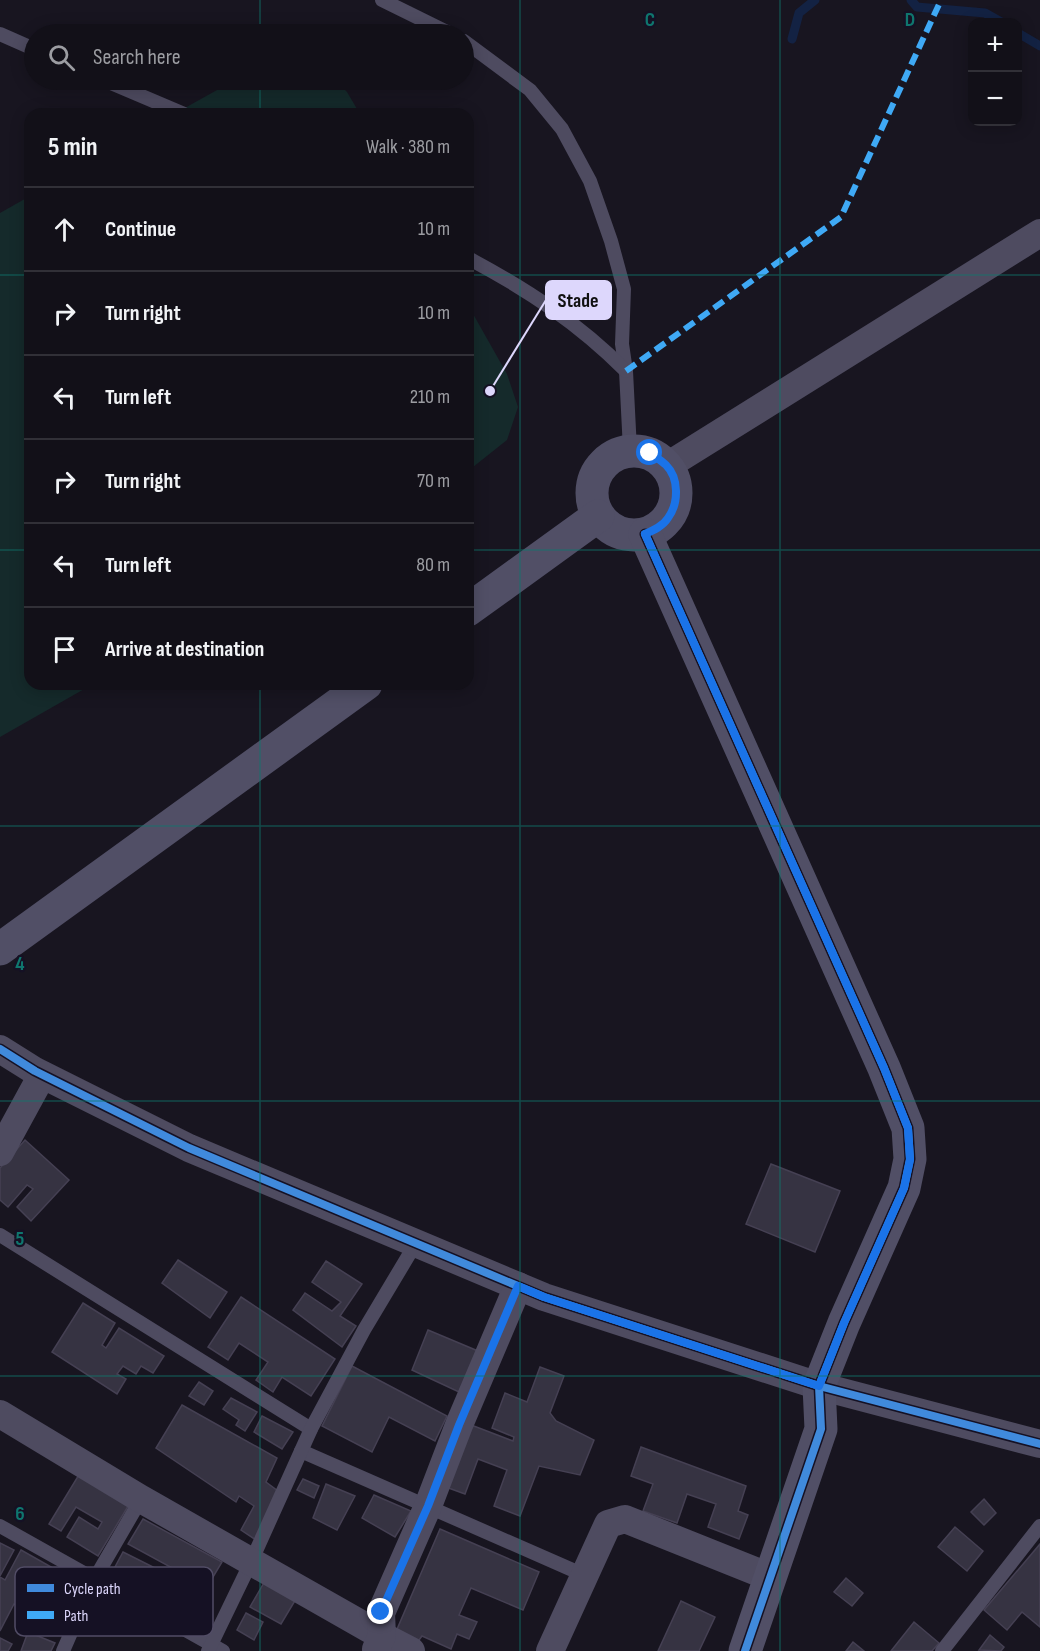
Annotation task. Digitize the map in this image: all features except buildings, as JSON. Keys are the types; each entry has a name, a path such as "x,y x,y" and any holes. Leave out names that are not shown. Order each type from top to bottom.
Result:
{"street":[{"path":"667,466 1040,232"},
{"path":"630,450 650,453 667,466 674,478 677,492 675,506 668,519 658,528 645,534 632,536 618,533 598,516 592,502 591,488 595,474 603,462 615,454 630,450"},
{"path":"474,606 598,516"},
{"path":"645,534 884,1068 908,1128 910,1160 904,1188 844,1323 819,1386 821,1429 745,1651"},
{"path":"0,950 358,690"},
{"path":"0,1049 42,1075 189,1148 544,1297 819,1386 1040,1444"},
{"path":"0,1152 42,1075"},
{"path":"379,1644 381,1612 428,1506 459,1425 518,1286"},
{"path":"0,1414 251,1562 379,1644 411,1651"},
{"path":"550,1651 608,1524 625,1519 770,1577"}],"lane":[{"path":"382,0 431,24"},
{"path":"0,34 24,45"},
{"path":"474,48 530,90 562,129 590,181 611,241 624,289 622,344 626,371 630,450"},
{"path":"128,90 170,108"},
{"path":"474,261 527,292 573,323 626,371"},
{"path":"0,1235 311,1429"},
{"path":"191,1636 214,1649 311,1429 364,1330 416,1243"},
{"path":"301,1451 584,1575"},
{"path":"102,1567 141,1499"},
{"path":"0,1526 71,1567"},
{"path":"942,1651 1040,1526"},
{"path":"63,1651 70,1636"}],"green space":[{"path":"217,90 345,90 356,108 185,108"},
{"path":"24,199 24,690 82,690 0,737 0,213"},
{"path":"474,316 507,374 518,407 507,440 474,466"}],"waterway":[{"path":"792,39 799,13 815,0"},
{"path":"911,0 917,7 985,13 994,18"},
{"path":"1022,35 1040,46"}],"marked path":[{"path":"626,371 841,217 941,0"}],"cycle path":[{"path":"645,534 884,1068 908,1128 910,1159 904,1188 844,1323 819,1386 821,1429 745,1651"},
{"path":"0,1049 35,1071 189,1148 544,1297 819,1386 1040,1444"}],"place":[{"name":"Stade","path":"490,391"}],"route":[{"path":"381,1612 428,1506 459,1425 518,1286 544,1297 819,1386 844,1323 904,1188 910,1160 908,1128 884,1068 645,534 658,528 668,519 675,506 677,492 674,478 667,466 650,453"}]}
